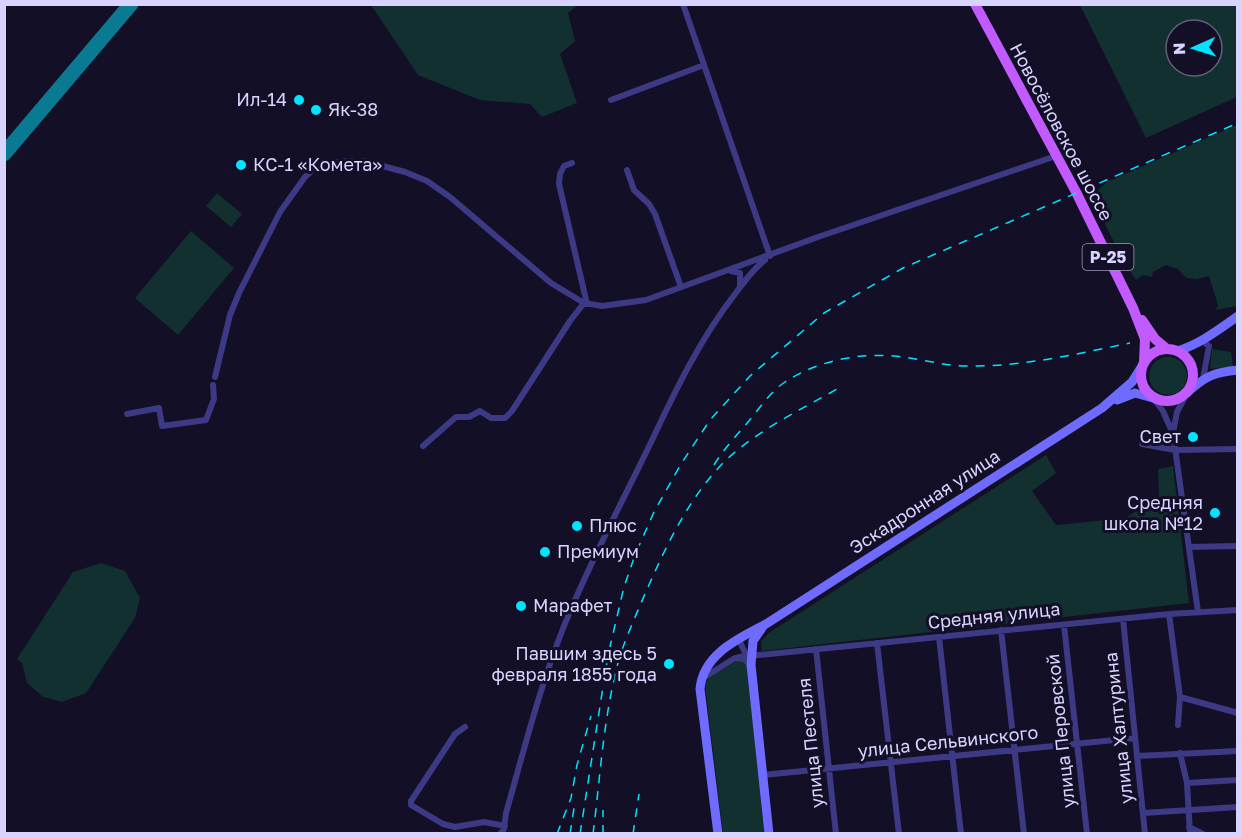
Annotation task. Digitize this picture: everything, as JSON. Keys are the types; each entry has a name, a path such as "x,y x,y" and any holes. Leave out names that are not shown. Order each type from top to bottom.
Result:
{"main road":[{"name":"Новосёловское шоссе","path":"975,4 1133,308 1145,339 1144,363"},
{"name":"Новосёловское шоссе","path":"1133,308 1155,339 1172,350"},
{"path":"1102,408 1132,382 1144,363 1154,353 1191,347 1238,316"},
{"path":"1172,350 1188,359 1194,374 1192,386 1187,393"},
{"path":"1144,363 1143,383 1146,391 1153,398"},
{"path":"1102,408 1135,393 1172,402 1203,379 1221,371 1238,370"},
{"name":"Эскадронная улица","path":"701,680 708,663 728,645 766,624 1102,408"},
{"path":"766,624 756,635 748,658 769,834"},
{"path":"701,680 700,689 718,834"}],"street":[{"path":"683,4 770,256"},
{"path":"611,100 704,65"},
{"path":"215,377 230,315 239,293 279,212 305,177 318,166 345,161 372,162 427,181 450,197 551,283 585,303 602,306 646,300 816,238 1056,156"},
{"path":"572,163 564,166 559,184 585,303"},
{"path":"627,170 634,190 649,204 655,214 681,287"},
{"path":"500,834 505,826 506,813 524,749 566,622 674,394 700,346 740,287 770,256"},
{"path":"726,271 740,273 740,287"},
{"path":"423,446 456,417 469,417 480,411 491,418 505,418 512,411 570,321 585,303"},
{"path":"1202,341 1209,346 1203,379"},
{"path":"127,414 159,408 162,426 206,420 214,399 213,386"},
{"path":"1173,434 1177,412 1187,393"},
{"path":"1153,398 1163,411 1173,434 1196,600 1202,612"},
{"path":"1142,444 1175,450 1238,449"},
{"path":"1189,547 1238,546"},
{"path":"1188,613 1194,608 1196,600"},
{"name":"Средняя улица","path":"748,658 1001,630 1169,614 1238,610"},
{"path":"1169,614 1180,697 1178,725"},
{"name":"улица Халтурина","path":"1124,619 1145,834"},
{"name":"улица Перовской","path":"1064,625 1087,834"},
{"path":"1001,630 1024,834"},
{"path":"939,637 961,834"},
{"path":"701,680 712,671 748,658 738,640"},
{"path":"878,644 899,834"},
{"name":"улица Пестеля","path":"816,649 836,834"},
{"path":"1180,697 1238,713"},
{"path":"465,727 455,734 411,801 411,805 442,824 455,827 484,822 505,826"},
{"name":"улица Сельвинского","path":"763,775 1135,738"},
{"path":"1137,756 1238,751"},
{"path":"1180,753 1187,783 1189,830 1203,834"},
{"path":"1187,783 1238,780"},
{"path":"1143,813 1238,807"}],"green space":[{"path":"371,5 578,5 568,13 575,41 560,54 577,103 542,117 530,104 480,100 418,75"},
{"path":"1080,5 1237,5 1237,97 1146,138"},
{"path":"1237,125 1237,306 1216,310 1218,305 1209,276 1197,279 1186,278 1178,269 1166,265 1153,272 1152,277 1143,275 1136,280 1122,258 1091,196 1107,182"},
{"path":"217,193 242,214 231,227 206,206"},
{"path":"191,231 234,268 178,335 135,298"},
{"path":"1212,349 1231,352 1233,366 1210,369"},
{"path":"1168,357 1182,362 1187,376 1182,390 1168,395 1154,390 1149,376 1154,362"},
{"path":"1046,455 1056,473 1032,491 1056,525 1125,518 1159,497 1158,469 1173,466 1189,603 762,651 761,641 770,632"},
{"path":"101,563 125,571 140,598 135,618 86,693 62,702 43,697 27,683 22,663 17,659 73,572"},
{"path":"737,661 744,662 747,666 764,833 723,833 705,685 709,677"}],"taxiway":[{"path":"4,154 131,4"}],"railway":[{"path":"580,834 608,655 624,587 635,555 654,512 681,464 710,420 750,376 824,313 903,268 1238,123"},
{"path":"714,465 774,391 797,375 824,364 852,357 880,355 958,366 988,366 1049,359 1130,343"},
{"path":"593,834 605,731 618,662 641,603 676,529 710,477 724,462 750,440 839,388"},
{"path":"557,834 571,798 577,765 591,716"},
{"path":"633,834 639,794"},
{"path":"570,834 574,808"},
{"path":"603,810 603,834"}],"place":[{"name":"Ил-14","path":"299,100"},
{"name":"Як-38","path":"316,110"},
{"name":"КС-1 «Комета»","path":"241,165"},
{"name":"Свет","path":"1193,437"},
{"name":"Средняя школа №12","path":"1215,513"},
{"name":"Плюс","path":"577,526"},
{"name":"Премиум","path":"545,552"},
{"name":"Марафет","path":"521,606"},
{"name":"Павшим здесь 5 февраля 1855 года","path":"669,664"}]}
